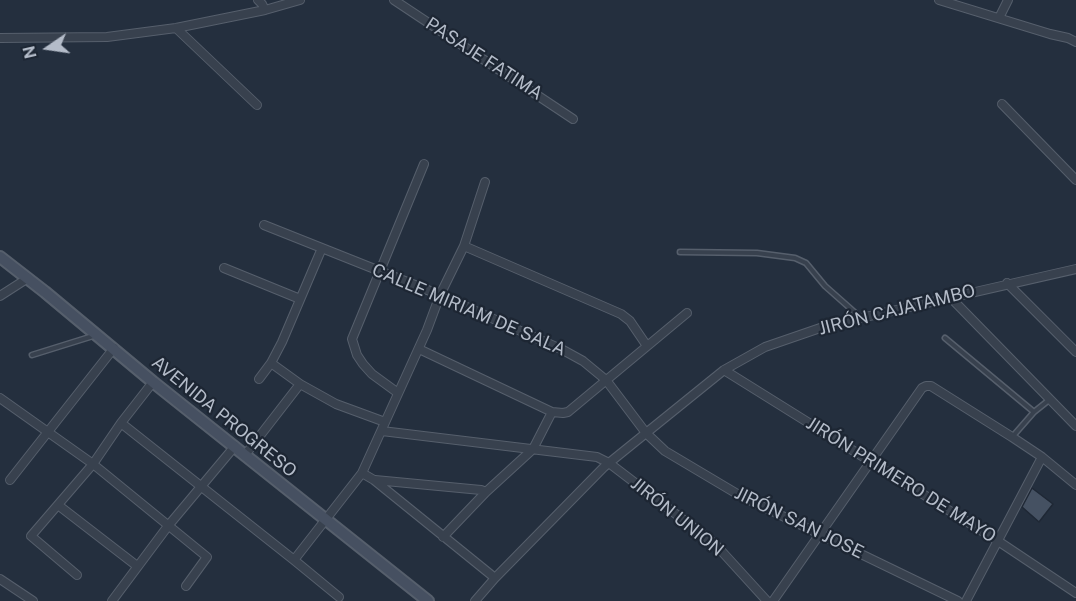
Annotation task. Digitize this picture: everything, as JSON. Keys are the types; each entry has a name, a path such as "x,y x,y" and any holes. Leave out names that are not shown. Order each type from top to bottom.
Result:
{"street":[{"path":"258,0 265,10"},
{"path":"0,38 107,37 176,28 265,10 300,0"},
{"name":"PASAJE FATIMA","path":"394,0 573,118"},
{"path":"939,0 958,3 1076,42"},
{"path":"999,18 1008,0"},
{"path":"176,28 256,105"},
{"path":"1002,104 1076,180"},
{"path":"398,393 372,374 363,364 357,356 352,339 424,164"},
{"path":"294,560 362,473 428,330 440,295 464,246 485,182"},
{"name":"CALLE MIRIAM DE SALA","path":"264,225 440,295 584,361 606,380 646,433"},
{"path":"464,246 621,314 630,321 647,346"},
{"path":"259,379 282,342 322,248"},
{"name":"AVENIDA PROGRESO","path":"0,257 428,601"},
{"path":"224,268 300,299"},
{"name":"JIRÓN CAJATAMBO","path":"475,601 609,463 724,370 765,347 826,326 1076,268"},
{"path":"0,296 28,278"},
{"path":"1007,283 1076,352"},
{"path":"950,297 1076,426"},
{"path":"419,349 552,412 563,413 687,313"},
{"path":"10,480 114,348"},
{"path":"270,363 300,384 336,404 385,422"},
{"name":"JIRÓN PRIMERO DE MAYO","path":"724,370 998,541 1076,593"},
{"path":"77,574 31,536 93,464 153,382"},
{"path":"245,455 300,384"},
{"path":"773,601 922,388 926,386 931,386 1012,437 1042,457 1076,485"},
{"path":"0,398 93,464 207,557 186,586"},
{"path":"443,537 486,492 533,449 552,412"},
{"path":"121,423 339,597"},
{"path":"382,431 597,457 609,463"},
{"name":"JIRÓN SAN JOSE","path":"646,433 665,451 739,495 958,601"},
{"path":"112,601 168,526 235,446"},
{"path":"966,601 1042,457"},
{"name":"JIRÓN UNION","path":"609,463 715,544 767,601"},
{"path":"362,473 374,480 495,578"},
{"path":"374,480 486,492"},
{"path":"58,505 137,566"},
{"path":"0,579 33,601"}],"lane":[{"path":"680,252 757,253 795,258 806,263 825,286 861,318"},
{"path":"32,355 97,334"},
{"path":"945,338 1034,412"},
{"path":"1012,437 1034,412 1049,400"}],"building":[{"path":"1032,488 1053,504 1039,522 1022,507"}]}
